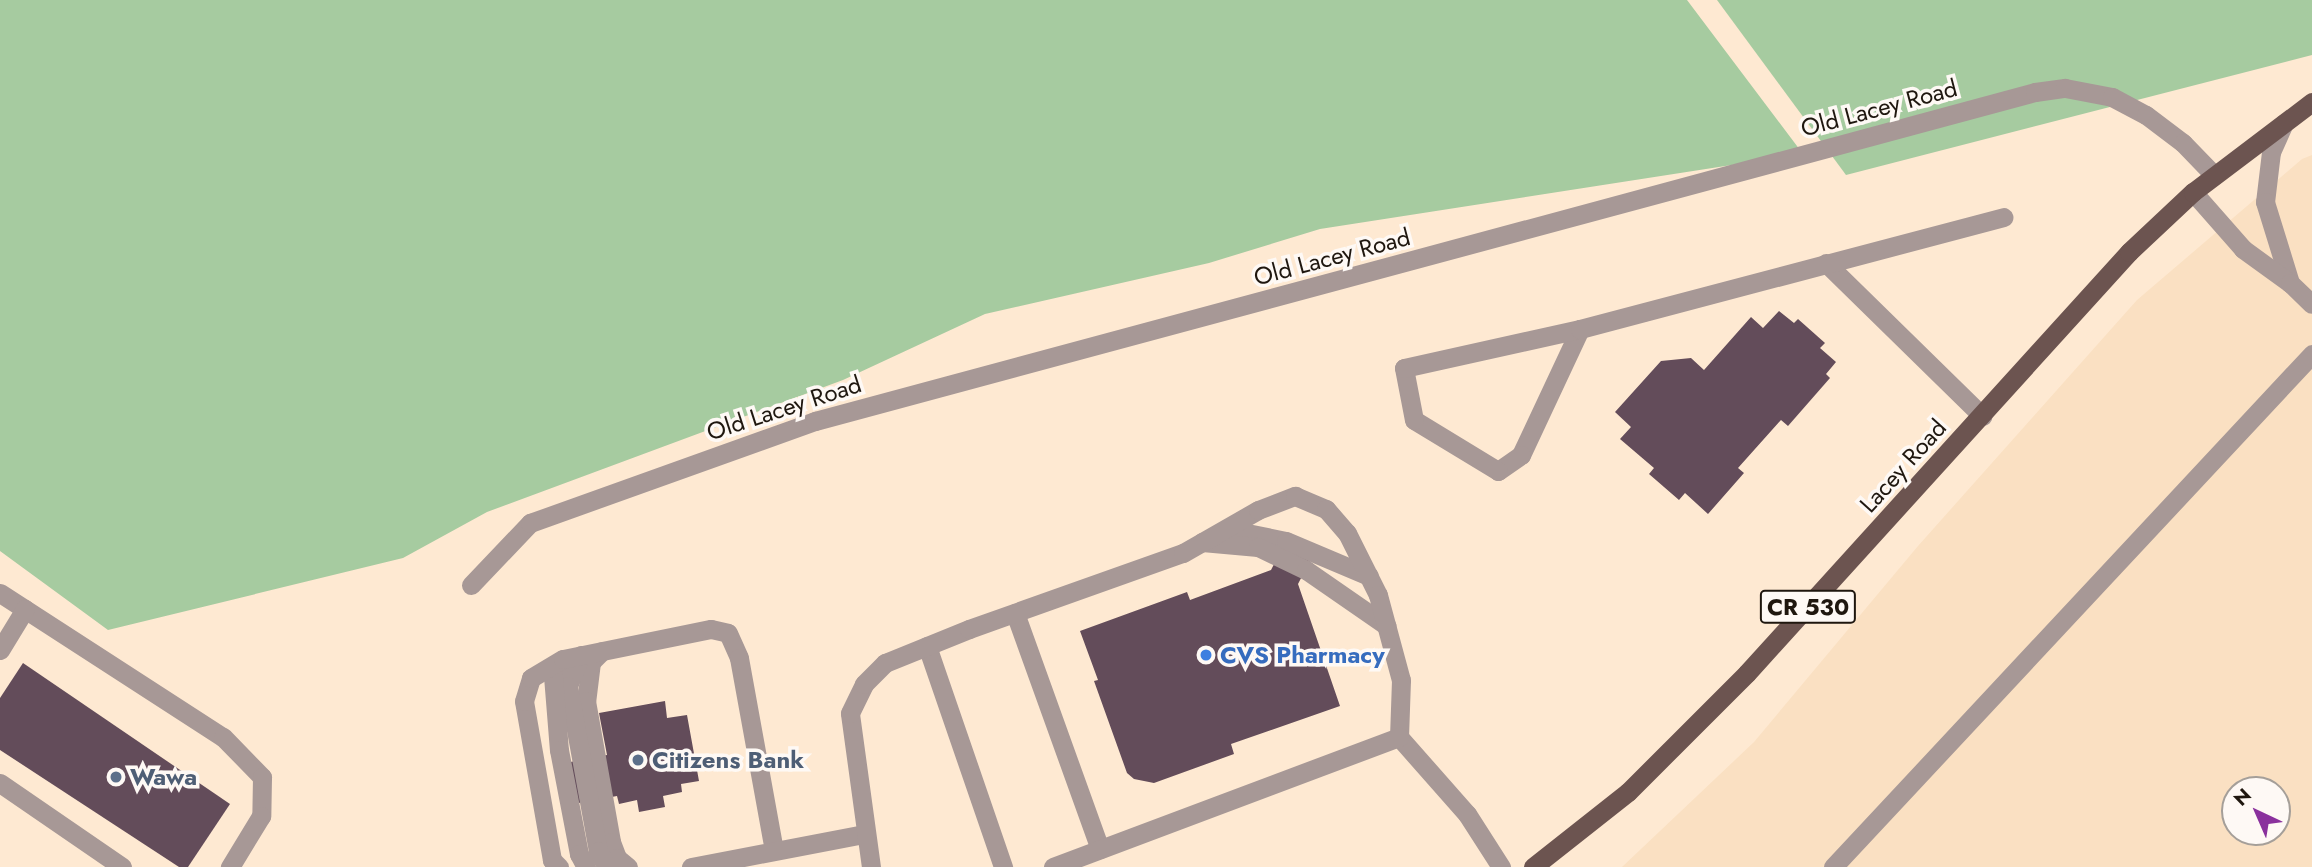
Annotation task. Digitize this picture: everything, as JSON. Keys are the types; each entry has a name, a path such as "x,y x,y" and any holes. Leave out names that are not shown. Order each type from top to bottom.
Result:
{"main road":[{"name":"Lacey Road","path":"1533,867 1628,792 1747,674 2129,252 2193,192 2312,102"}],"street":[{"name":"Old Lacey Road","path":"471,585 530,523 816,421 2035,92 2065,88 2112,97 2146,115 2183,143 2214,175"},
{"path":"2284,124 2271,152 2265,202 2290,283"},
{"path":"2193,192 2243,249 2290,283 2312,304"},
{"path":"1580,329 1521,455 1497,471 1414,420 1404,369 1580,329 2003,218"},
{"path":"1826,263 1982,416"},
{"path":"1840,865 2312,354"},
{"path":"871,867 864,834 850,713 864,684 885,663 1183,553 1258,510 1295,496 1326,509 1347,533 1369,576 1387,626 1401,680 1399,737 1467,814 1501,867"},
{"path":"1227,528 1286,541 1369,576"},
{"path":"1202,542 1258,547 1306,570 1387,626"},
{"path":"0,593 223,737 262,777 261,816 230,867"},
{"path":"0,650 25,609"},
{"path":"1015,613 1100,849"},
{"path":"555,863 524,701 531,678 572,657 711,629 728,634 739,658 774,850"},
{"path":"927,646 1003,867"},
{"path":"602,651 591,662 586,701 611,842 617,858 628,867"},
{"path":"572,657 553,676 559,750 579,853 586,867"},
{"path":"572,657 568,686 598,851 607,867"},
{"path":"1053,867 1399,737"},
{"path":"0,783 122,867"},
{"path":"691,867 864,834"}],"shaded area":[{"path":"2312,155 2312,867 1622,867 1754,742 1918,546 2137,300 2302,159"}],"green space":[{"path":"0,0 1687,0 1803,154 1320,229 1209,263 985,314 843,380 487,512 403,558 108,630 0,551"},
{"path":"1717,0 2312,0 2312,55 1846,175"}],"building":[{"path":"1779,311 1794,323 1798,319 1825,343 1820,348 1836,362 1826,374 1830,378 1788,426 1781,420 1738,468 1744,473 1708,514 1685,493 1679,500 1649,474 1654,468 1620,439 1631,427 1615,412 1661,361 1691,358 1704,370 1751,317 1763,328"},
{"name":"CVS Pharmacy","path":"1286,541 1313,555 1298,584 1340,706 1231,744 1234,754 1154,783 1134,779 1127,773 1094,681 1098,680 1080,631 1187,592 1190,600 1271,570"},
{"name":"Wawa","path":"23,663 230,804 188,867 179,867 0,750 0,698"},
{"name":"Citizens Bank","path":"665,701 667,718 687,715 699,781 681,784 682,792 663,796 665,807 639,812 637,800 619,804 617,796 562,806 555,765 607,755 599,713"}],"place":[{"name":"CVS Pharmacy","path":"1206,655"},
{"name":"Citizens Bank","path":"638,760"},
{"name":"Wawa","path":"116,777"}]}
